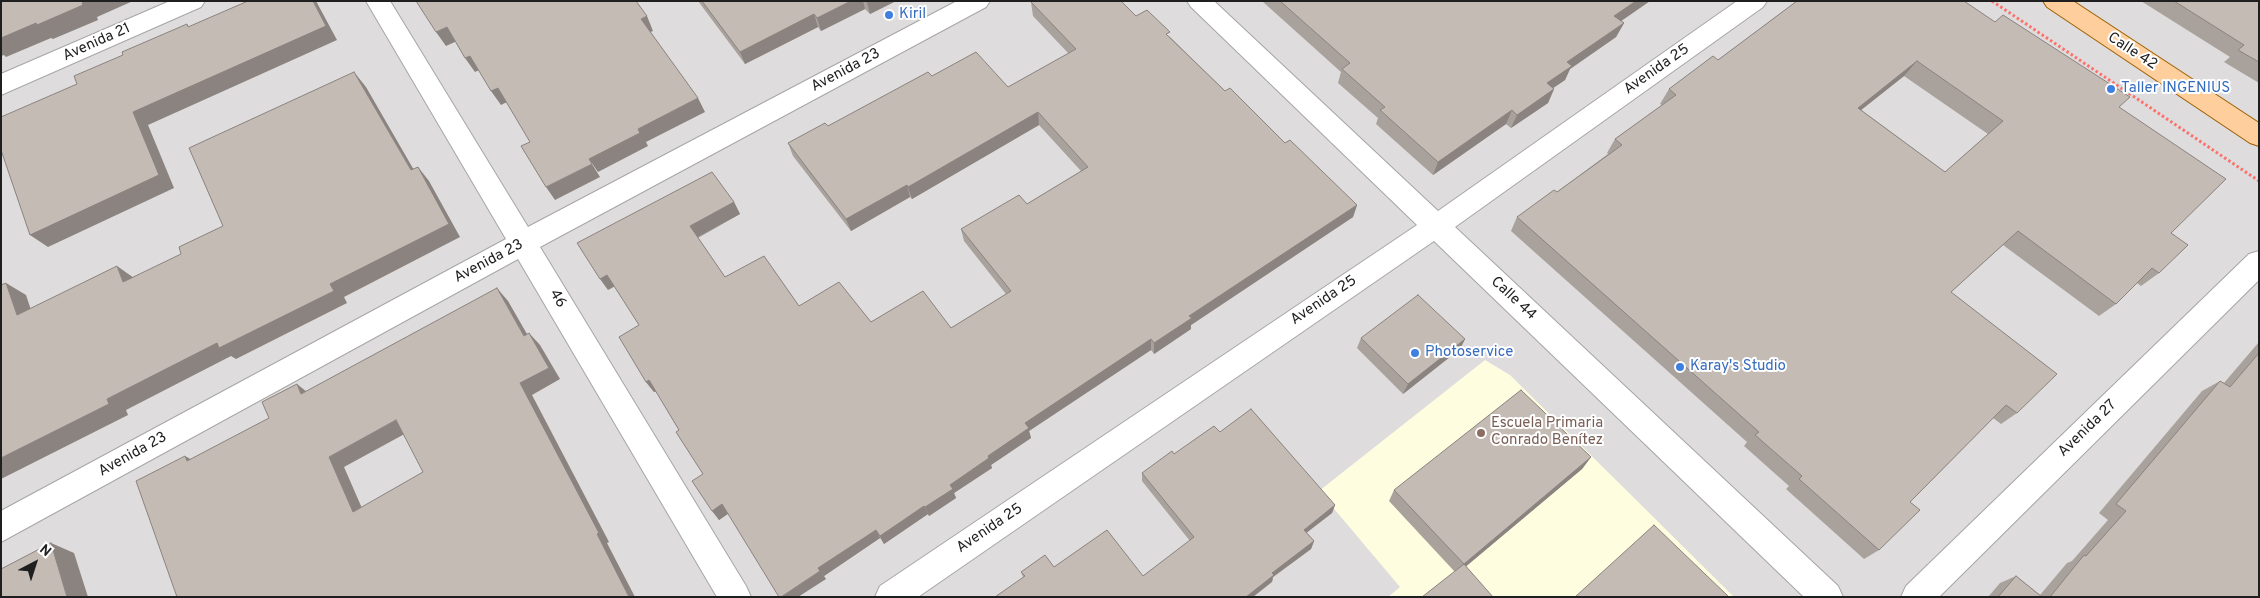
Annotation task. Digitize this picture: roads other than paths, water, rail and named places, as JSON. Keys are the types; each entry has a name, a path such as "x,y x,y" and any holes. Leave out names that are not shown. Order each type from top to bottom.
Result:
{"main road":[{"name":"Calle 42","path":"2055,1 2259,136"}],"street":[{"name":"Avenida 21","path":"1,85 193,1"},
{"name":"46","path":"378,1 735,597"},
{"name":"Avenida 23","path":"1,526 523,243 978,1"},
{"name":"Calle 44","path":"1199,1 1827,597"},
{"name":"Avenida 25","path":"891,597 1436,226 1755,1"},
{"name":"Avenida 27","path":"1917,597 2259,262"}],"place":[{"name":"Kiril","path":"889,15"},
{"name":"Taller INGENIUS","path":"2111,89"},
{"name":"Photoservice","path":"1415,353"},
{"name":"Karay's Studio","path":"1680,367"},
{"name":"Escuela Primaria Conrado Benítez","path":"1481,433"}]}
